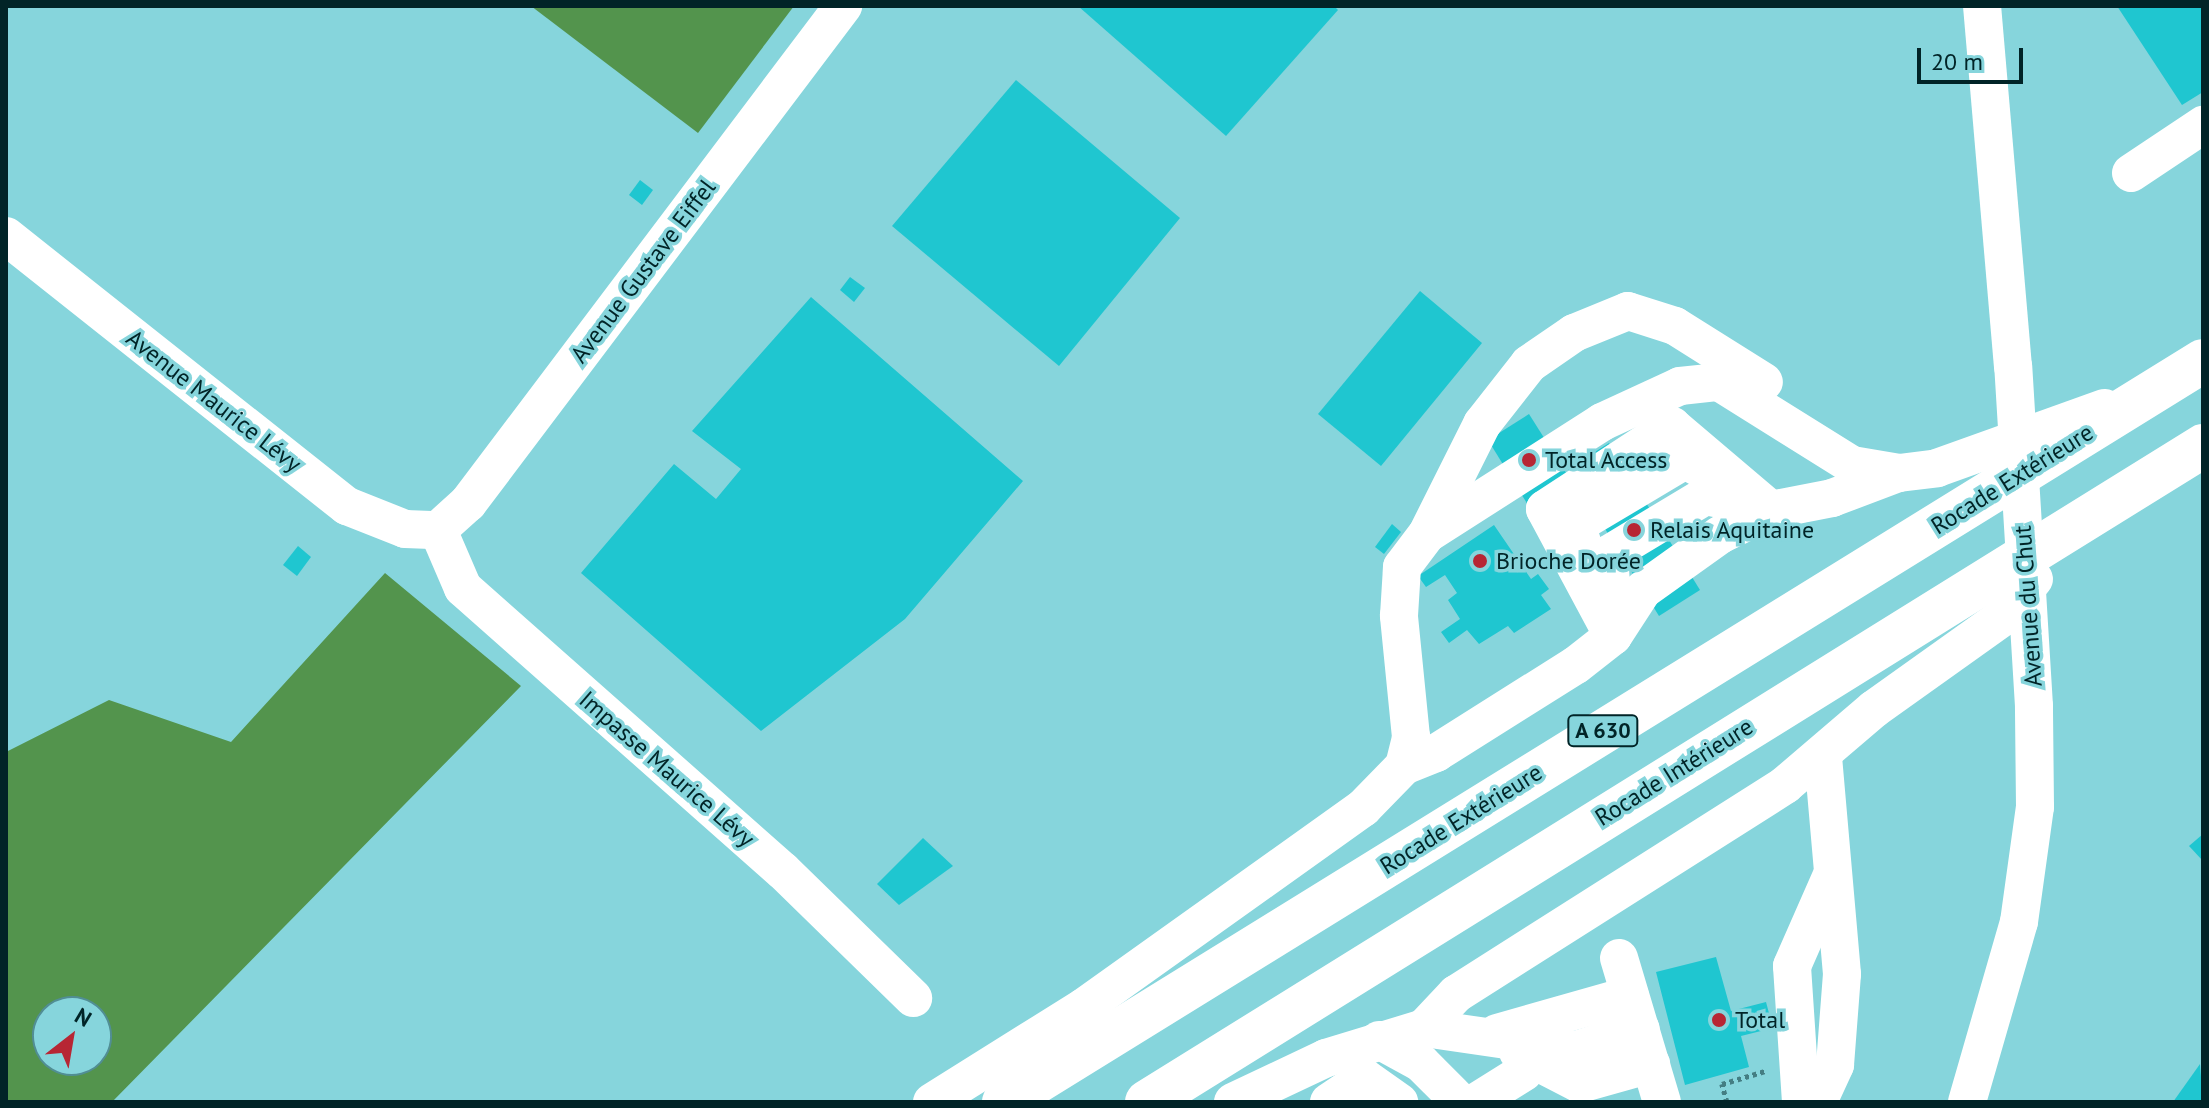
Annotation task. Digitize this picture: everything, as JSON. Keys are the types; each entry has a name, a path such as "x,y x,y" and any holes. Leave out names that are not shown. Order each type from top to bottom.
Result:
{"highway":[{"name":"Rocade Extérieure","path":"1004,1102 2203,361"},
{"name":"Rocade Intérieure","path":"1147,1102 2203,446"}],"street":[{"name":"Avenue Gustave Eiffel","path":"438,530 468,503 843,6"},
{"name":"Avenue du Chut","path":"1967,1102 1998,1008 2028,872 2035,807 2034,706 2013,367 1982,6"},
{"path":"2131,173 2203,125"},
{"name":"Avenue Maurice Lévy","path":"6,236 347,506 405,529 438,530"},
{"path":"1404,766 1411,703 1399,616 1402,567 1427,534 1482,424 1529,364 1574,333 1628,311 1675,326 1899,473"},
{"path":"1427,534 1602,422 1680,386 1719,382 1852,465 1899,473"},
{"path":"932,1102 1084,1007 1310,847 1363,808 1404,766 1466,734 1613,636 1643,590 1696,550 1771,510 1832,498 1899,473 1937,468 2160,388"},
{"path":"1613,636 1545,509 1672,426 1771,510"},
{"path":"1613,636 1592,538 1692,478 1771,510"},
{"path":"1424,1028 1456,994 1823,757 1874,709 2003,617 2080,523"},
{"name":"Impasse Maurice Lévy","path":"438,530 463,588 783,871 913,998"},
{"path":"1818,1102 1835,1065 1842,974 1823,757"},
{"path":"1801,1102 1792,966 1833,872"},
{"path":"1619,958 1648,1059"},
{"path":"1233,1102 1379,1040 1424,1028 1648,1059"},
{"path":"1487,1036 1556,1102"},
{"path":"1379,1040 1421,1063 1460,1102"},
{"path":"1590,1102 1648,1059"},
{"path":"1476,1102 1524,1072"},
{"path":"1329,1102 1365,1078 1399,1102"}],"green space":[{"path":"531,6 794,6 698,133"},
{"path":"385,573 521,686 112,1102 6,1102 6,752 109,700 231,742"}],"building":[{"path":"1078,6 1334,6 1338,10 1226,136"},
{"path":"2117,6 2203,6 2203,92 2182,105"},
{"path":"1016,80 1180,218 1059,366 892,226"},
{"path":"640,180 653,190 642,205 629,195"},
{"path":"850,277 865,288 854,302 840,290"},
{"path":"1420,291 1482,343 1381,466 1318,414"},
{"path":"811,297 1023,481 905,619 761,731 581,573 674,464 716,499 741,469 692,431"},
{"name":"Total Access","path":"1529,414 1570,479 1528,505 1488,440"},
{"name":"Relais Aquitaine","path":"1609,443 1700,590 1659,616 1568,469"},
{"path":"1392,524 1401,532 1384,554 1375,547"},
{"path":"1494,525 1531,579 1538,574 1549,589 1541,595 1551,609 1514,633 1508,626 1479,644 1467,630 1449,643 1441,632 1460,619 1448,600 1457,593 1445,575 1426,587 1418,576"},
{"path":"298,546 311,557 297,576 283,565"},
{"path":"2203,834 2203,861 2189,846"},
{"path":"923,838 953,866 899,905 877,884"},
{"name":"Total","path":"1716,957 1731,1011 1766,1002 1773,1028 1741,1036 1749,1067 1685,1085 1656,972"},
{"path":"2200,1064 2203,1102 2173,1102"}],"place":[{"name":"Total Access","path":"1529,460"},
{"name":"Relais Aquitaine","path":"1634,530"},
{"name":"Brioche Dorée","path":"1480,561"},
{"name":"Total","path":"1719,1020"}]}
